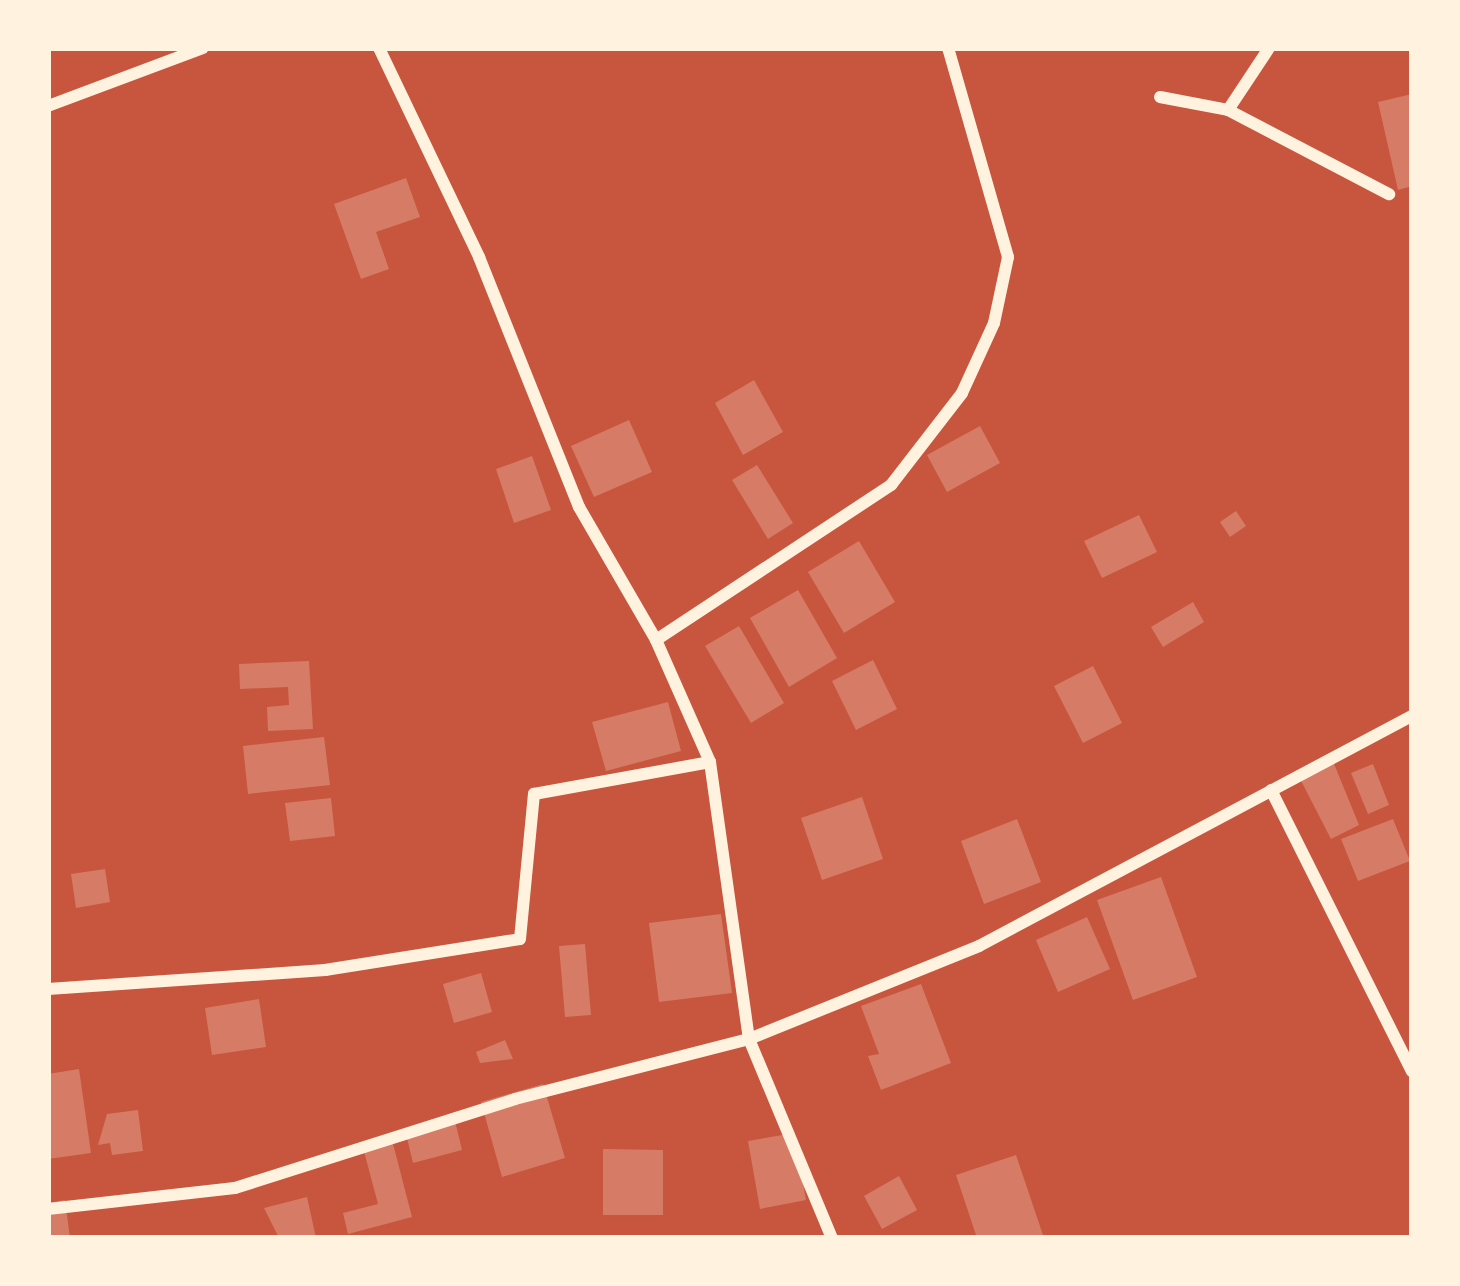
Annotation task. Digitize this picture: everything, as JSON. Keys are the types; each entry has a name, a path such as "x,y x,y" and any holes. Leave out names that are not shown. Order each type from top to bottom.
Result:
{"street":[{"path":"48,106 203,48"},
{"path":"379,48 479,257 579,507 656,640 710,762 749,1039 832,1238"},
{"path":"656,640 891,485 962,394 994,323 1008,257 948,48"},
{"path":"1228,110 1269,48"},
{"path":"1160,97 1228,110 1389,194"},
{"path":"48,1209 235,1188 515,1099 749,1039 979,946 1412,716"},
{"path":"48,989 325,970 520,939 534,794 710,762"},
{"path":"1271,790 1412,1072"}],"building":[{"path":"1412,94 1412,186 1398,190 1378,102"},
{"path":"406,178 420,217 376,232 389,269 361,279 334,204"},
{"path":"754,380 783,432 743,455 715,403"},
{"path":"629,420 652,472 594,497 571,446"},
{"path":"980,426 1000,463 947,492 927,455"},
{"path":"532,456 551,510 514,523 496,469"},
{"path":"757,465 793,523 768,539 732,480"},
{"path":"1236,511 1246,526 1230,537 1220,522"},
{"path":"1139,515 1157,552 1102,578 1084,541"},
{"path":"859,541 895,602 844,633 808,572"},
{"path":"798,590 837,658 789,687 750,618"},
{"path":"1193,602 1204,622 1163,647 1151,627"},
{"path":"739,626 784,703 751,723 705,646"},
{"path":"873,660 897,709 856,730 832,681"},
{"path":"309,661 313,729 268,731 267,707 289,705 288,687 240,689 239,664"},
{"path":"1093,666 1122,723 1083,743 1054,686"},
{"path":"668,702 681,751 606,771 592,722"},
{"path":"324,737 330,785 248,794 243,746"},
{"path":"1330,754 1359,825 1331,839 1296,771"},
{"path":"1373,764 1389,805 1368,814 1351,773"},
{"path":"862,797 883,859 822,880 801,818"},
{"path":"331,798 335,836 290,841 285,803"},
{"path":"1017,819 1041,882 984,904 961,841"},
{"path":"1393,819 1410,861 1358,881 1341,839"},
{"path":"105,869 110,902 76,908 71,874"},
{"path":"1161,877 1197,977 1133,1000 1097,900"},
{"path":"721,914 732,993 659,1002 649,923"},
{"path":"1087,917 1110,969 1058,992 1036,940"},
{"path":"585,944 591,1015 565,1017 559,946"},
{"path":"481,973 492,1012 454,1023 443,984"},
{"path":"921,984 951,1063 881,1090 868,1056 879,1054 861,1006"},
{"path":"259,999 266,1047 212,1055 205,1008"},
{"path":"505,1040 513,1059 480,1063 476,1052"},
{"path":"79,1069 91,1153 48,1159 48,1074"},
{"path":"543,1084 565,1158 502,1177 481,1102"},
{"path":"138,1110 143,1151 112,1155 110,1143 98,1145 107,1114"},
{"path":"455,1121 462,1150 413,1163 406,1134"},
{"path":"794,1133 806,1200 760,1209 748,1141"},
{"path":"391,1136 412,1217 348,1234 343,1213 378,1204 362,1144"},
{"path":"603,1149 663,1150 663,1215 603,1215"},
{"path":"1016,1155 1044,1238 977,1238 956,1175"},
{"path":"899,1176 917,1210 882,1229 864,1196"},
{"path":"307,1197 316,1238 279,1238 264,1208"},
{"path":"65,1200 70,1238 48,1238 48,1203"}]}
